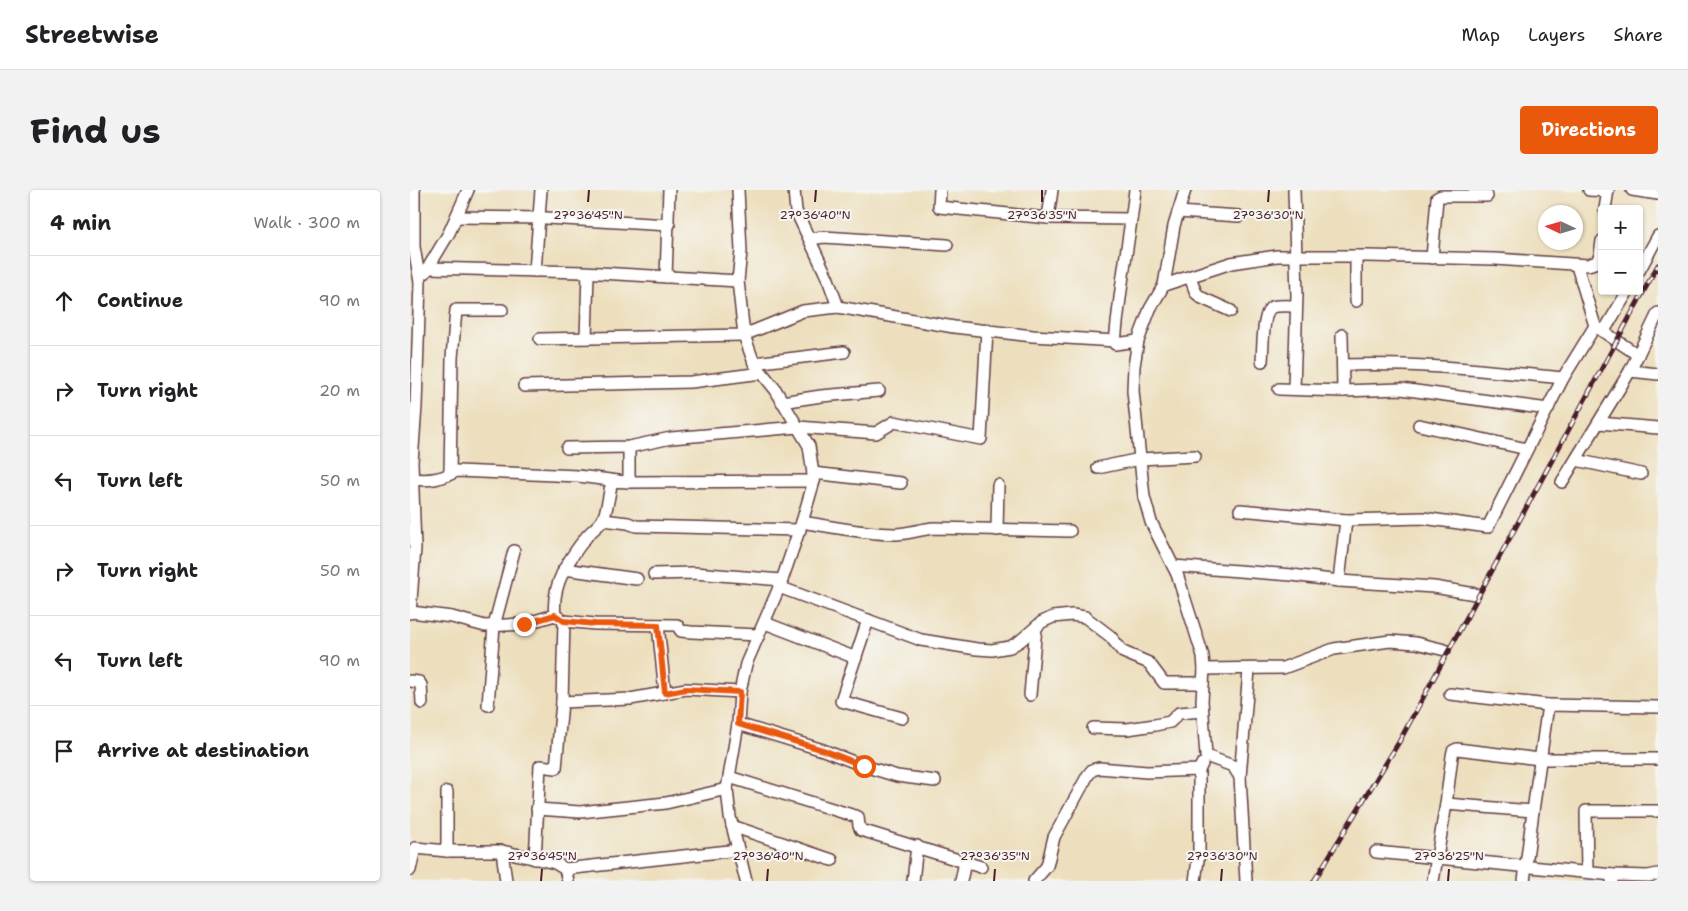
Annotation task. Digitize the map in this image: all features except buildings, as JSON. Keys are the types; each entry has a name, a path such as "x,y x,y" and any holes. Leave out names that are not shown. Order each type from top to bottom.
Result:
{"street":[{"path":"414,190 412,247 420,282"},
{"path":"468,190 448,234 420,282 414,314 411,462 415,548 411,613 452,617 485,626 524,624 560,618 595,624 678,624 681,631 759,635"},
{"path":"535,271 541,190"},
{"path":"666,277 669,190"},
{"path":"738,190 741,251 738,281 744,335 754,364 782,402 809,446 813,477 801,526 765,623 746,664 740,692 738,724 728,783 732,826 746,881"},
{"path":"794,190 796,211 828,279 838,307"},
{"path":"940,190 939,208 1048,218 1131,219"},
{"path":"1048,218 1052,190"},
{"path":"1135,190 1120,293 1115,344 1138,341"},
{"path":"1184,190 1174,226 1164,285 1150,309 1138,341 1133,391 1144,497 1151,522 1177,574 1203,656 1202,711 1206,756 1199,770 1199,852 1195,881"},
{"path":"1294,190 1296,255 1294,389"},
{"path":"1589,190 1608,190 1606,205"},
{"path":"1632,190 1658,194"},
{"path":"1432,258 1436,198 1441,196 1487,196"},
{"path":"1178,212 1239,216"},
{"path":"456,217 539,218 669,225"},
{"path":"1643,264 1658,236"},
{"path":"810,239 824,238 947,245"},
{"path":"1164,285 1230,263 1276,256 1495,258 1577,266 1597,262 1601,250"},
{"path":"1356,256 1356,301"},
{"path":"1577,266 1600,329 1638,355"},
{"path":"428,268 588,273 738,281"},
{"path":"586,338 588,273"},
{"path":"1190,277 1196,293 1202,298 1231,311"},
{"path":"1240,510 1346,520 1423,518 1488,527 1563,378 1625,295"},
{"path":"1262,361 1264,330 1269,310 1273,307 1296,306"},
{"path":"540,339 744,335 803,311 838,307 954,327 1033,336 1116,341"},
{"path":"450,474 452,375 456,310 502,310"},
{"path":"1562,482 1630,370 1658,313"},
{"path":"567,448 629,447 671,438 798,427 876,433 894,422 981,439 987,330"},
{"path":"1342,335 1343,391"},
{"path":"754,364 844,352"},
{"path":"1343,364 1428,366 1563,378"},
{"path":"1630,370 1658,374"},
{"path":"524,386 691,382 762,373"},
{"path":"1279,389 1343,391 1401,388 1548,409"},
{"path":"782,402 821,396 879,391"},
{"path":"1599,423 1658,428"},
{"path":"1419,425 1527,449"},
{"path":"623,482 629,447"},
{"path":"1098,468 1140,459 1195,456"},
{"path":"1576,460 1641,474"},
{"path":"412,479 443,478 457,471 578,476 623,482"},
{"path":"535,859 540,766 556,768 562,702 560,618 554,606 558,583 564,569 588,534 603,520 612,481 813,477 901,483"},
{"path":"997,530 998,485"},
{"path":"603,520 628,523 636,526 801,526 882,534 898,534 934,528 1070,531"},
{"path":"1339,581 1346,520"},
{"path":"488,705 494,626 514,551"},
{"path":"1173,566 1292,575 1339,581 1434,587 1475,594"},
{"path":"564,569 637,578"},
{"path":"654,574 694,573 780,584 921,640 992,650 1010,647 1052,617 1072,615 1085,617 1110,636 1122,652 1149,663 1164,683 1203,683"},
{"path":"868,620 841,701 902,718"},
{"path":"765,623 856,658"},
{"path":"658,625 665,693"},
{"path":"1030,695 1036,627"},
{"path":"1204,670 1283,668 1334,649 1390,641 1445,650"},
{"path":"1246,881 1240,777 1249,670"},
{"path":"410,681 419,682 421,685 422,703"},
{"path":"562,702 630,699 686,689 740,692"},
{"path":"1450,694 1548,706 1658,707"},
{"path":"1524,881 1548,706"},
{"path":"1093,728 1110,730 1146,726 1170,722 1180,714 1202,711"},
{"path":"738,724 823,750 897,776 935,781"},
{"path":"1433,881 1453,751 1457,749 1540,759 1658,759"},
{"path":"1206,756 1233,766 1240,777"},
{"path":"1034,881 1047,866 1054,837 1092,770 1099,768 1158,772 1199,770"},
{"path":"537,809 580,812 666,803 728,783 858,817 859,826 862,830 981,867"},
{"path":"447,792 447,851"},
{"path":"1446,804 1533,811"},
{"path":"1587,872 1586,811 1658,811"},
{"path":"732,826 832,860"},
{"path":"913,881 917,846"},
{"path":"410,870 412,848 447,851 502,851 554,863 565,869 738,850"},
{"path":"502,851 506,881"},
{"path":"1376,852 1587,872 1613,878 1658,874"},
{"path":"961,881 965,862"},
{"path":"565,869 568,881"}],"railway":[{"path":"1314,881 1399,742 1658,265"}],"route":[{"path":"524,624 555,615 564,621 595,624 658,625 665,693 686,689 740,692 738,724 823,750 864,766"}]}
